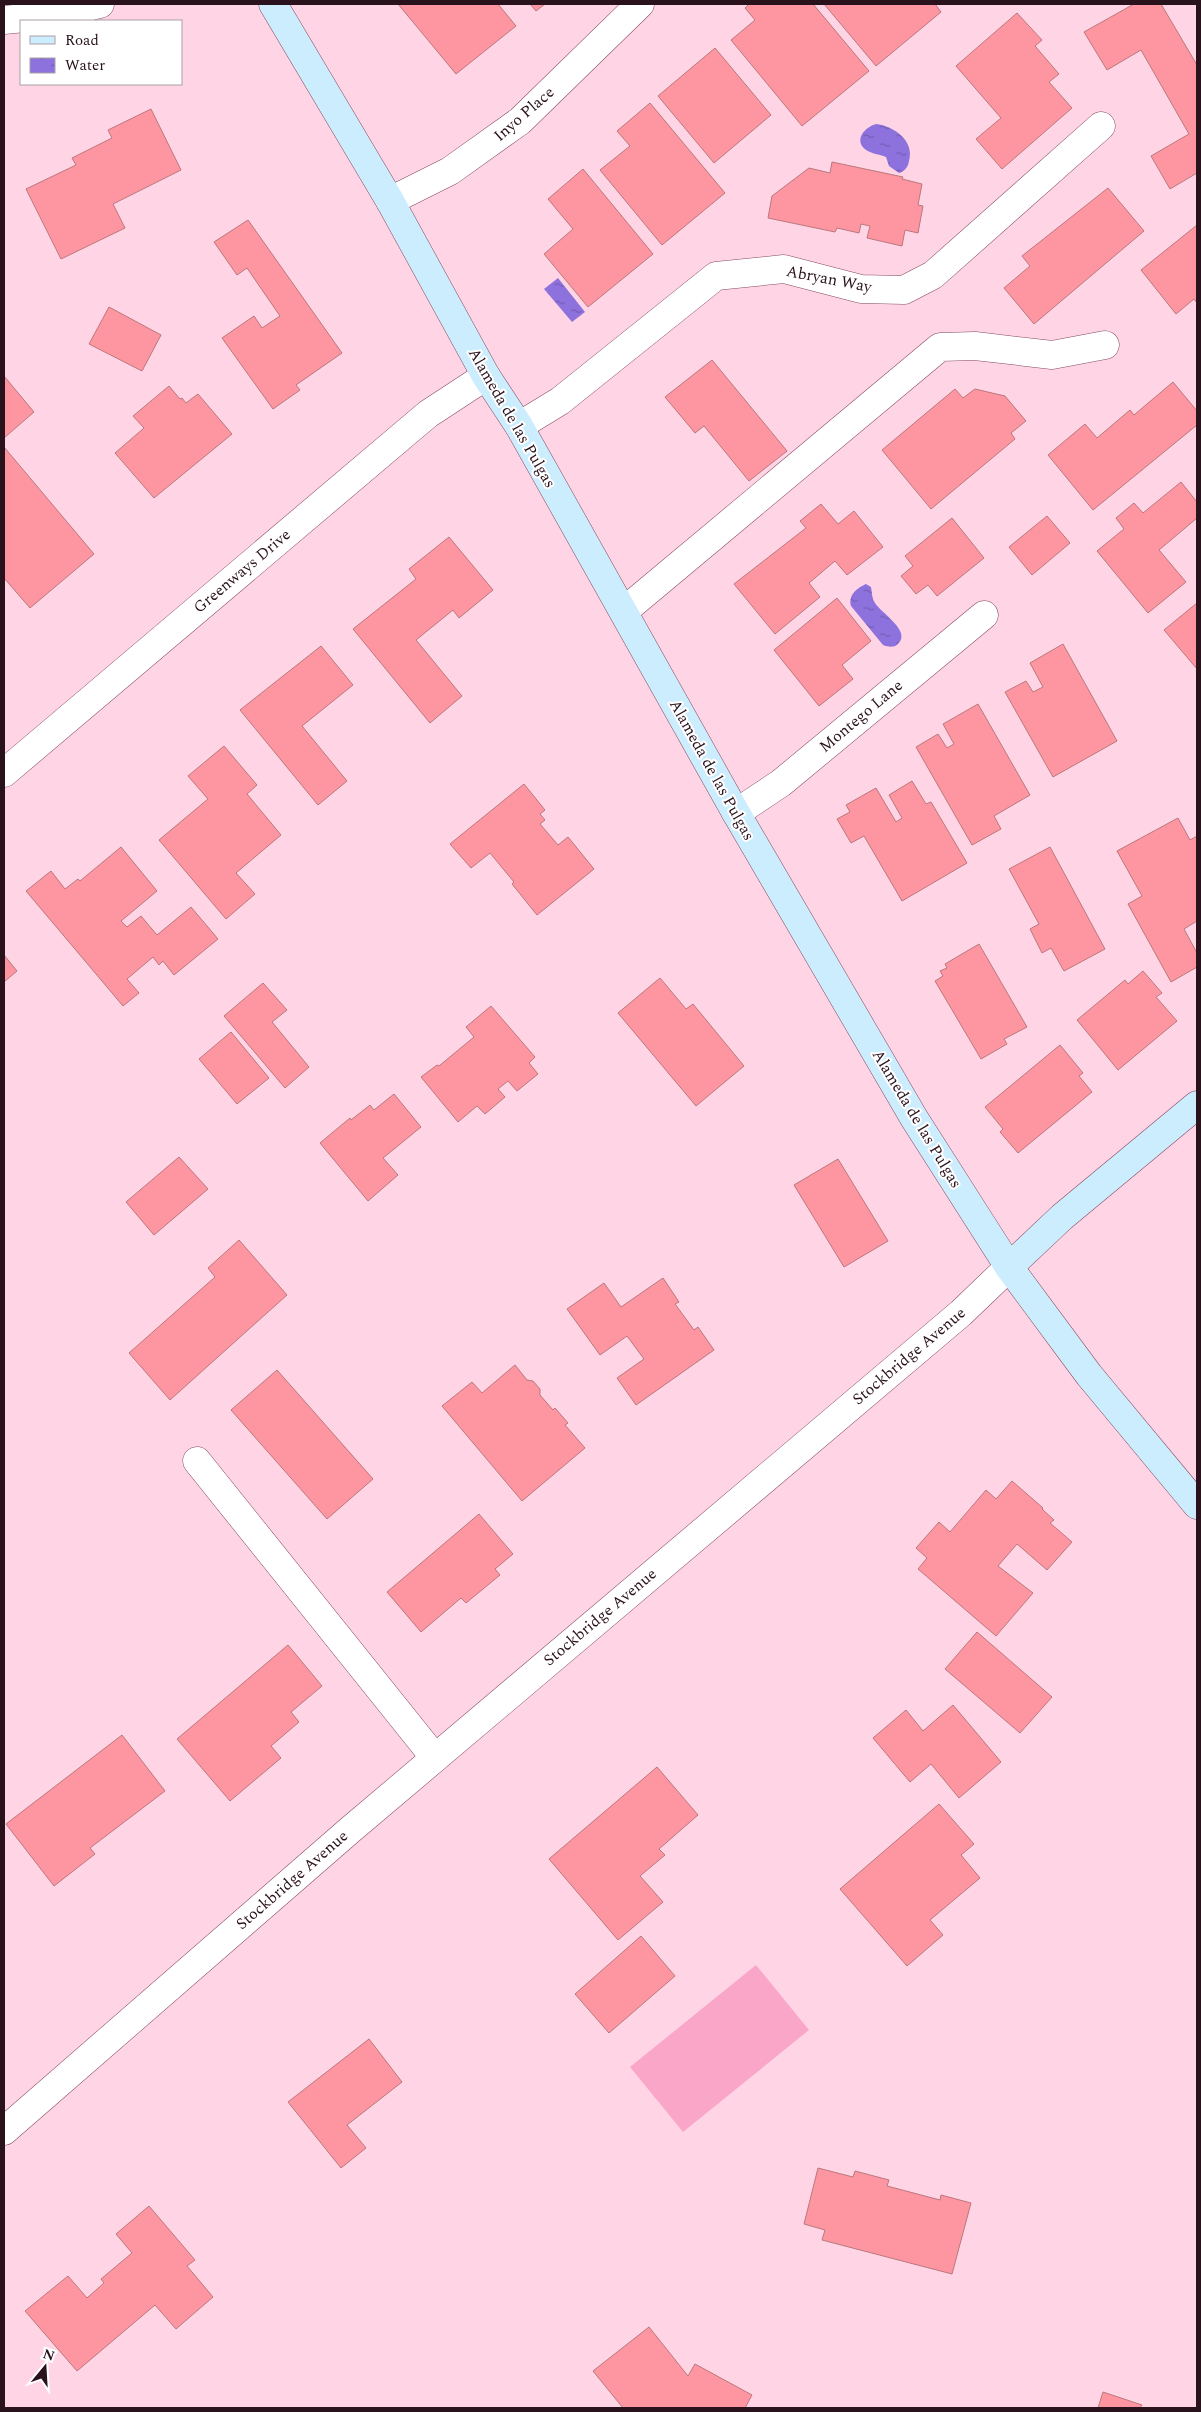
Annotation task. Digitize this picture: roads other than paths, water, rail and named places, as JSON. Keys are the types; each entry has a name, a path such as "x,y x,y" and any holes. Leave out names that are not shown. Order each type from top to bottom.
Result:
{"main road":[{"name":"Alameda de las Pulgas","path":"274,4 390,200 486,376 519,426 736,813 914,1118 1009,1267 1089,1375 1197,1505"},
{"name":"Stockbridge Avenue","path":"1009,1267 1062,1217 1197,1105"}],"street":[{"path":"4,20 55,14 100,4"},
{"name":"Inyo Place","path":"390,200 450,171 520,121 640,4"},
{"name":"Abryan Way","path":"519,426 560,401 716,276 784,269 861,289 904,290 933,276 1101,126"},
{"path":"624,611 940,347 975,346 1052,355 1105,345"},
{"name":"Greenways Drive","path":"4,773 428,414 486,376"},
{"name":"Montego Lane","path":"736,813 781,783 984,615"},
{"name":"Stockbridge Avenue","path":"4,2131 435,1758 961,1313 1009,1267"},
{"path":"197,1461 435,1758"}],"water":[{"path":"876,124 896,131 902,136 909,147 908,165 899,173 889,166 886,157 868,151 862,146 862,134"},
{"path":"558,278 585,312 572,322 544,289"},
{"path":"866,584 871,587 875,603 894,622 901,634 901,639 895,646 883,645 851,606 850,602 854,592"}]}
